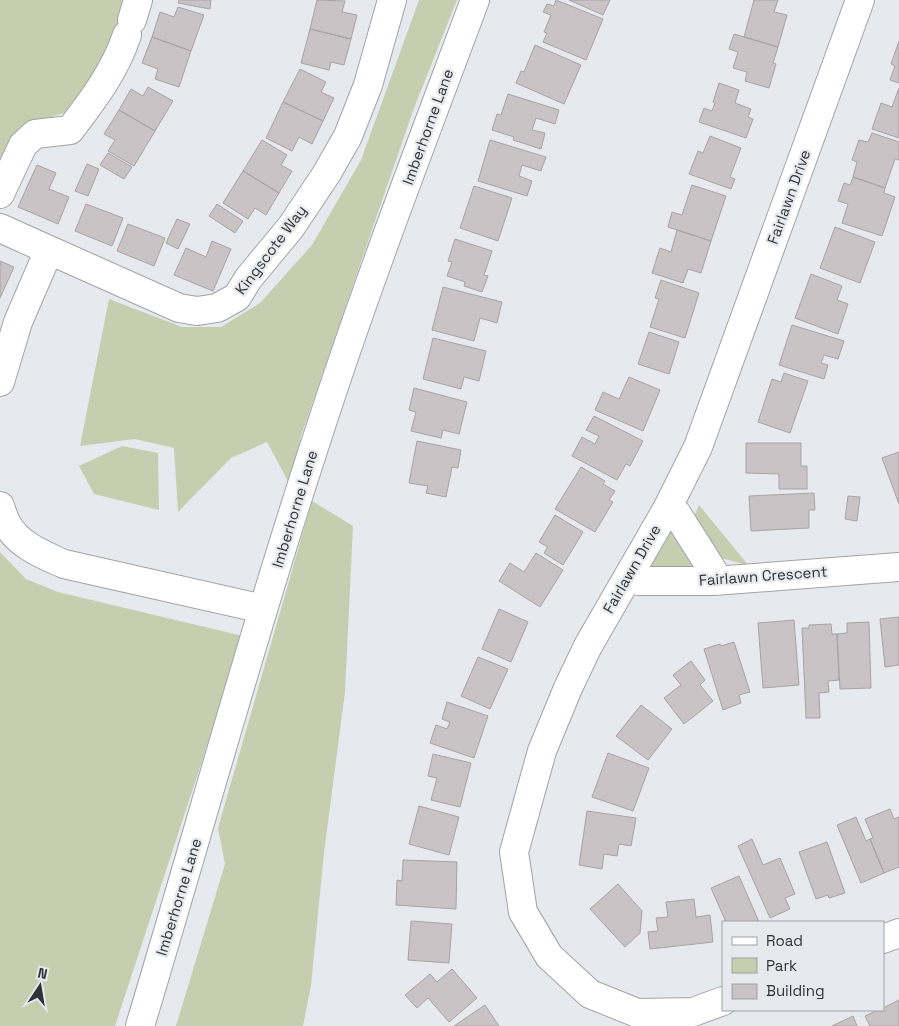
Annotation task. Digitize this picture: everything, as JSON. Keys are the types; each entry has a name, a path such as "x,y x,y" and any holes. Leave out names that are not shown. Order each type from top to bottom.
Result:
{"street":[{"name":"Kingscote Way","path":"0,228 179,308 197,312 217,308 236,297 248,279 291,227 327,173 348,136 368,85 392,0"},
{"name":"Imberhorne Lane","path":"140,1026 263,609 320,426 475,0"},
{"name":"Fairlawn Drive","path":"722,1001 693,1012 637,1012 590,994 549,956 524,912 514,852 542,751 568,688 588,646 667,509 698,446 860,0"},
{"path":"0,194 23,145 35,134 70,130 95,97 120,57 132,19"},
{"path":"0,382 18,322 49,250"},
{"path":"667,509 677,514 713,571 714,581"},
{"path":"2,520 36,552 64,564 263,609"},
{"name":"Fairlawn Crescent","path":"628,577 639,582 714,581 899,566"},
{"path":"884,940 899,933"}],"green space":[{"path":"0,0 127,0 108,55 74,110 35,122 0,170"},
{"path":"419,0 457,0 414,108 301,436 290,485 267,442 231,458 178,512 174,448 135,439 80,446 109,299 182,327 221,327 260,303 312,245 361,160"},
{"path":"122,446 158,453 159,510 94,494 79,466"},
{"path":"312,501 353,526 345,692 324,853 311,985 303,1026 176,1026 225,864 218,828"},
{"path":"699,505 749,566 722,558 701,541 692,521"},
{"path":"668,530 679,535 695,560 688,571 659,573 649,564"},
{"path":"0,552 26,579 58,592 243,636 115,1026 0,1026"}],"building":[{"path":"179,0 211,0 210,9 178,3"},
{"path":"317,0 345,1 342,12 357,15 351,39 310,29"},
{"path":"556,0 603,19 586,60 543,42 547,33 544,32 551,15 543,12 547,4 554,6"},
{"path":"569,0 610,0 603,15"},
{"path":"754,0 778,0 774,12 787,15 778,47 744,37"},
{"path":"178,7 204,15 191,51 152,37 160,12 174,17"},
{"path":"310,29 351,39 344,65 331,62 329,70 301,63"},
{"path":"734,34 778,47 773,63 776,64 769,88 745,81 747,72 733,68 738,52 729,49"},
{"path":"152,37 191,51 179,87 155,79 158,69 142,63"},
{"path":"899,41 899,83 890,80 895,66 891,64"},
{"path":"535,45 581,65 564,104 516,83 521,71 524,72"},
{"path":"300,69 326,82 321,92 334,98 323,121 283,102"},
{"path":"719,83 739,90 735,103 751,109 748,117 753,119 746,138 699,122 704,108 712,111"},
{"path":"148,87 173,101 155,131 119,110 131,89 143,96"},
{"path":"899,88 899,138 872,129 881,103 892,107"},
{"path":"508,94 559,110 555,124 536,118 532,130 545,133 541,149 513,140 514,137 492,130 497,114 501,115"},
{"path":"283,102 323,121 312,144 299,137 292,151 266,138"},
{"path":"119,110 155,131 134,166 108,151 115,140 104,134"},
{"path":"872,133 899,142 899,160 895,159 885,188 853,177 857,162 852,160 859,140 868,142"},
{"path":"710,136 741,148 730,177 735,179 731,189 689,174 698,151 703,153"},
{"path":"262,140 287,155 281,165 292,171 279,193 243,171"},
{"path":"490,140 546,157 541,171 522,165 519,176 532,181 527,196 478,181"},
{"path":"108,153 132,167 124,179 100,165"},
{"path":"87,164 99,169 88,196 75,191"},
{"path":"37,165 56,173 49,189 69,197 58,224 18,207"},
{"path":"243,171 279,193 266,215 255,208 248,219 223,203"},
{"path":"853,177 885,188 884,193 895,197 882,236 842,223 848,204 838,201 844,183 850,185"},
{"path":"692,185 726,196 711,241 668,227 672,212 682,215"},
{"path":"474,186 512,198 498,241 460,228"},
{"path":"86,204 123,218 112,246 75,231"},
{"path":"217,204 243,221 235,233 209,216"},
{"path":"177,219 190,224 178,249 166,243"},
{"path":"128,224 165,238 154,266 117,251"},
{"path":"835,227 875,242 860,283 820,268"},
{"path":"677,230 711,241 701,273 688,269 683,283 652,273 660,248 671,252"},
{"path":"455,239 492,251 484,275 488,276 482,292 464,286 465,282 447,276 452,262 448,261"},
{"path":"212,241 231,249 213,291 174,275 186,248 206,257"},
{"path":"0,261 14,267 0,298"},
{"path":"811,274 842,286 837,300 848,304 838,334 795,318"},
{"path":"661,280 699,293 685,338 650,327 659,299 655,298"},
{"path":"443,287 502,302 497,323 480,318 474,341 432,330"},
{"path":"792,325 844,341 838,359 824,355 821,363 828,365 824,379 779,365"},
{"path":"649,332 679,342 669,374 638,364"},
{"path":"433,338 486,351 479,381 464,377 461,389 423,379"},
{"path":"784,373 808,381 790,433 758,422 772,379 781,382"},
{"path":"629,377 660,390 643,431 595,410 603,392 619,399"},
{"path":"414,388 467,402 459,434 443,430 441,438 411,431 416,412 409,410"},
{"path":"594,416 643,441 630,466 626,464 617,480 572,456 582,437 595,444 599,436 586,430"},
{"path":"417,441 461,450 458,468 452,467 446,497 426,493 428,486 409,483"},
{"path":"746,443 801,443 801,466 807,466 807,489 779,489 779,474 746,473"},
{"path":"899,452 899,504 882,458"},
{"path":"581,467 605,481 603,484 615,491 609,500 613,502 595,532 555,509"},
{"path":"814,493 815,510 809,510 809,528 751,531 749,496"},
{"path":"848,496 860,497 857,521 845,519"},
{"path":"555,515 583,532 563,565 544,553 548,547 539,542"},
{"path":"536,553 563,570 540,607 499,581 510,563 524,572"},
{"path":"499,609 528,622 511,662 482,649"},
{"path":"899,617 899,665 885,667 880,619"},
{"path":"794,620 799,685 763,688 758,623"},
{"path":"869,622 871,688 840,689 837,634 847,633 847,623"},
{"path":"831,624 832,634 837,634 839,680 828,681 829,692 819,693 820,718 806,718 802,628 809,628 809,625"},
{"path":"734,642 750,692 739,695 741,703 723,710 704,649"},
{"path":"478,657 508,669 490,709 461,696"},
{"path":"691,661 705,680 700,685 713,701 684,724 664,698 681,685 673,675"},
{"path":"447,702 488,716 474,758 430,743 436,725 447,729 450,722 442,719"},
{"path":"641,705 672,729 648,760 616,736"},
{"path":"608,753 649,768 633,811 592,797"},
{"path":"433,754 471,763 460,807 431,800 437,778 428,776"},
{"path":"419,806 459,817 449,855 409,844"},
{"path":"890,809 894,819 899,817 899,867 884,873 870,839 873,838 865,819"},
{"path":"587,811 636,818 631,846 619,844 617,856 604,854 602,869 579,865"},
{"path":"856,817 866,841 870,839 884,873 861,883 837,825"},
{"path":"752,839 763,865 780,858 795,894 785,898 790,909 770,918 738,846"},
{"path":"827,842 845,893 829,898 828,895 816,899 799,852"},
{"path":"403,860 457,862 456,909 396,905 397,880 402,881"},
{"path":"739,876 759,921 726,921 711,888"},
{"path":"618,884 642,911 640,933 625,947 590,909"},
{"path":"694,899 696,917 710,915 713,942 650,949 648,932 658,931 656,918 668,917 666,902"},
{"path":"411,921 452,924 449,963 408,960"},
{"path":"452,969 477,998 449,1022 428,998 417,1008 405,995 430,974 437,982"},
{"path":"899,1000 899,1026 870,1026 865,1016 876,1011 884,1011 884,1008"},
{"path":"485,1005 499,1026 454,1026"},
{"path":"853,1016 857,1026 832,1026"}]}
